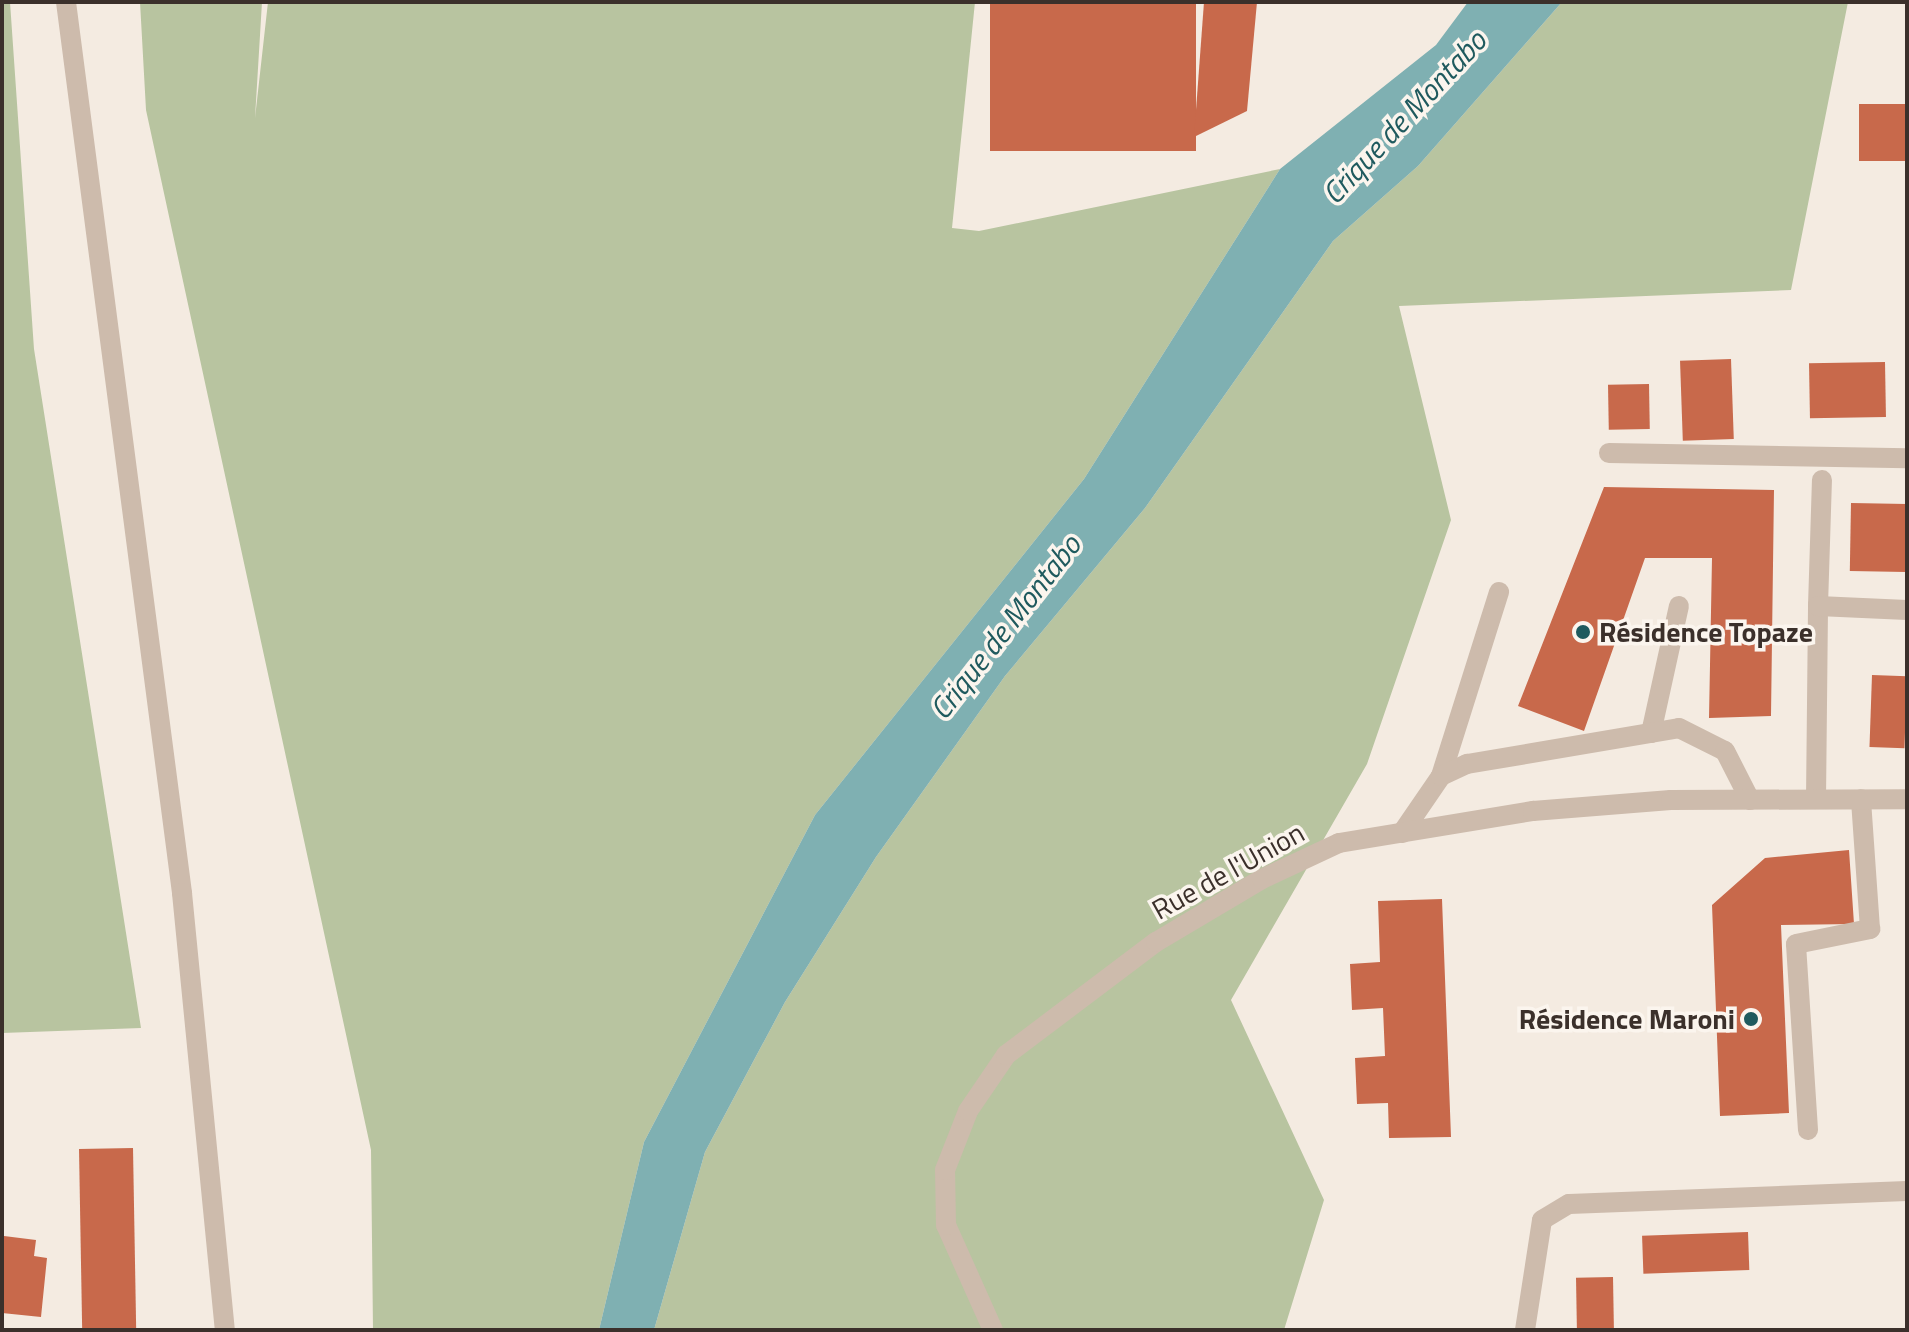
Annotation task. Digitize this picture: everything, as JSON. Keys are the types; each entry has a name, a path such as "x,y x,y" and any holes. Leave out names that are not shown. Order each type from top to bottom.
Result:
{"street":[{"path":"66,2 182,893 225,1330"},
{"path":"1609,453 1907,458"},
{"path":"1816,799 1822,480"},
{"path":"1402,833 1441,776 1499,592"},
{"path":"1651,733 1679,606"},
{"path":"1818,606 1907,610"},
{"path":"1441,776 1467,764 1651,733 1704,734 1725,751 1750,800"},
{"path":"1808,1130 1796,944 1870,929 1861,799"},
{"name":"Rue de l'Union","path":"993,1330 946,1225 943,1193 968,1111 1006,1055 1156,942 1262,879 1339,843 1533,811 1750,800 1907,799"},
{"path":"1525,1330 1542,1220 1569,1204 1907,1191"}],"green space":[{"path":"2,2 10,2 34,349 141,1028 2,1033"},
{"path":"140,2 262,2 255,118 268,2 975,2 952,228 979,231 1280,169 1084,479 815,815 644,1142 599,1330 373,1330 371,1150 146,110"},
{"path":"1562,2 1848,2 1791,290 1399,306 1451,520 1367,764 1231,1000 1324,1200 1284,1330 654,1330 705,1152 785,1002 876,857 1005,676 1145,508 1333,241 1418,166"}],"water":[{"name":"Crique de Montabo","path":"1468,2 1562,2 1418,166 1333,241 1145,508 1005,676 876,857 785,1002 705,1152 654,1330 599,1330 644,1142 815,815 1084,479 1280,169 1436,45"}],"building":[{"path":"990,2 1196,2 1196,151 990,151"},
{"path":"1204,2 1257,2 1247,111 1194,137"},
{"path":"1859,104 1907,104 1907,161 1859,161"},
{"path":"1731,359 1734,439 1683,441 1680,361"},
{"path":"1885,362 1886,417 1810,418 1809,363"},
{"path":"1649,384 1650,429 1609,430 1608,385"},
{"name":"Résidence Topaze","path":"1604,487 1774,490 1771,716 1709,718 1712,558 1645,558 1584,731 1518,706"},
{"path":"1851,503 1907,504 1906,572 1850,571"},
{"path":"1872,675 1907,676 1904,748 1869,747"},
{"name":"Résidence Maroni","path":"1849,850 1854,924 1781,925 1789,1113 1720,1116 1712,905 1765,858"},
{"path":"1442,899 1451,1137 1389,1138 1388,1103 1357,1104 1355,1058 1385,1056 1383,1008 1352,1010 1350,964 1380,962 1378,901"},
{"path":"133,1148 136,1330 82,1330 79,1149"},
{"path":"1748,1232 1749,1270 1643,1274 1642,1236"},
{"path":"4,1236 36,1240 34,1256 47,1258 41,1317 2,1313"},
{"path":"1613,1277 1614,1330 1577,1330 1576,1278"}],"place":[{"name":"Résidence Topaze","path":"1583,632"},
{"name":"Résidence Maroni","path":"1751,1019"}]}
